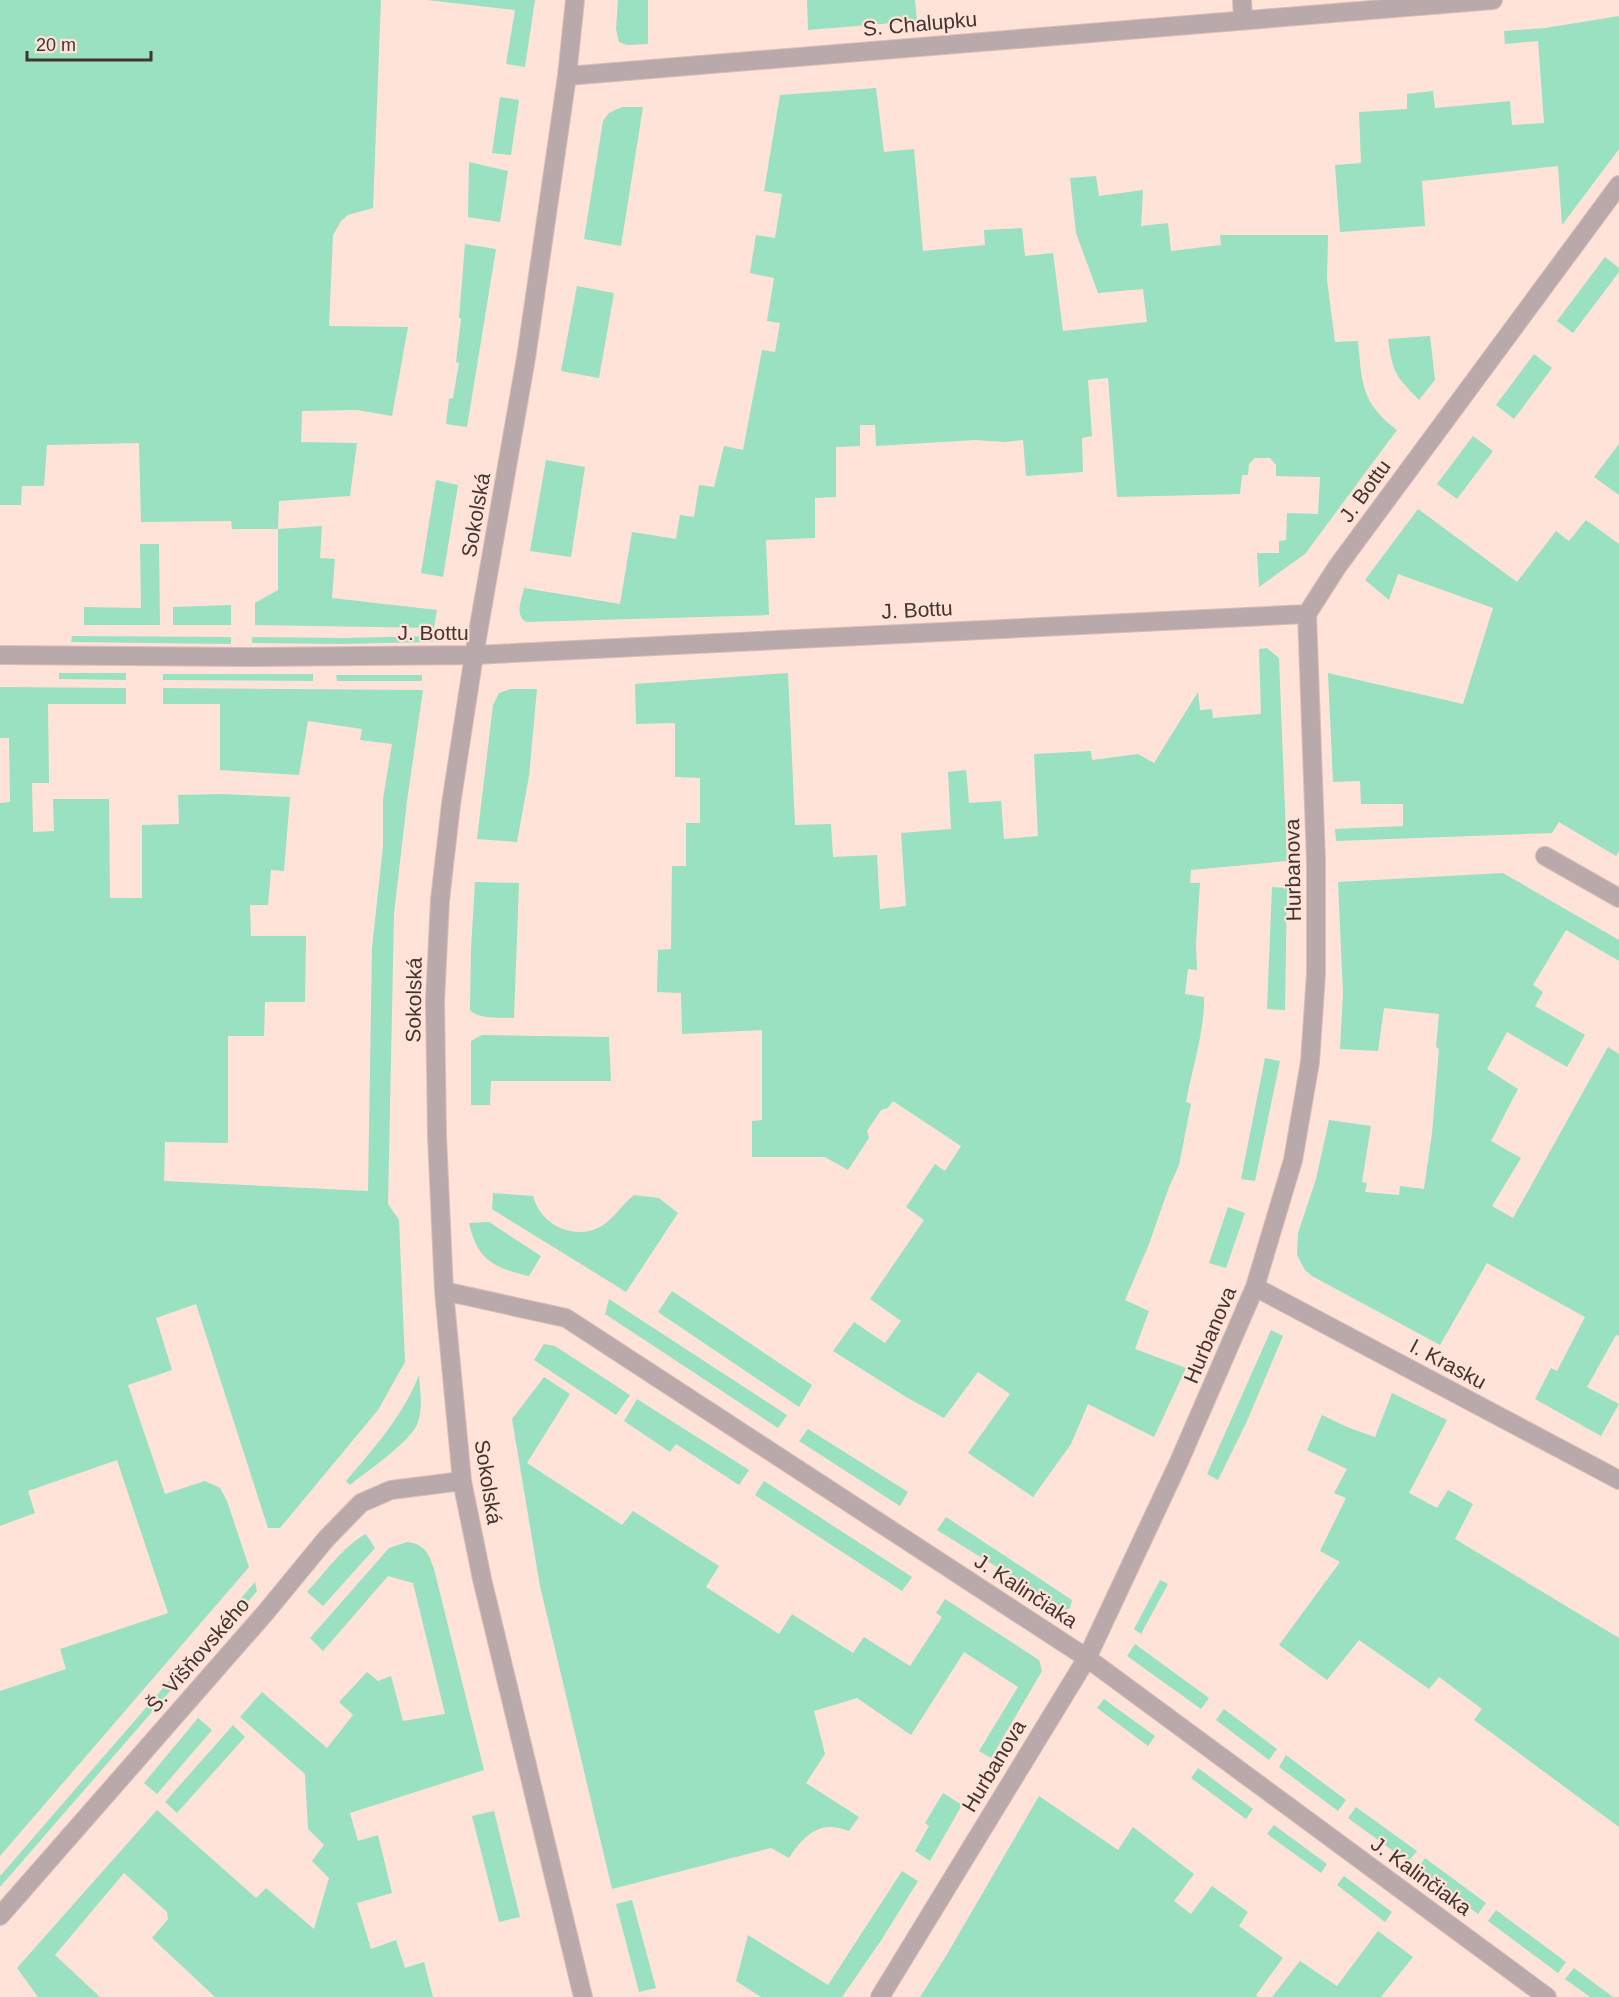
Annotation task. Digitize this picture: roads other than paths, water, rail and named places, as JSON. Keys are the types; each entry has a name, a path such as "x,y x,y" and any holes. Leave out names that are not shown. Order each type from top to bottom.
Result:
{"street":[{"name":"Sokolská","path":"575,0 567,76 526,358 474,655 451,804 440,900 435,1001 437,1136 444,1291 462,1481 482,1579 583,1997"},
{"path":"1242,0 1244,20"},
{"name":"S. Chalupku","path":"567,76 1493,0"},
{"name":"J. Bottu","path":"0,655 247,657 474,655 1306,614 1337,567 1619,185"},
{"name":"Hurbanova","path":"880,1997 1087,1658 1178,1464 1255,1287 1293,1160 1310,1062 1316,974 1316,861 1306,614"},
{"path":"1545,856 1619,898"},
{"name":"I. Krasku","path":"1255,1287 1619,1480"},
{"name":"J. Kalinčiaka","path":"444,1291 566,1318 1087,1658 1547,1997"},
{"name":"Š. Višňovského","path":"0,1916 266,1612 326,1539 361,1503 391,1490 462,1481"}]}
